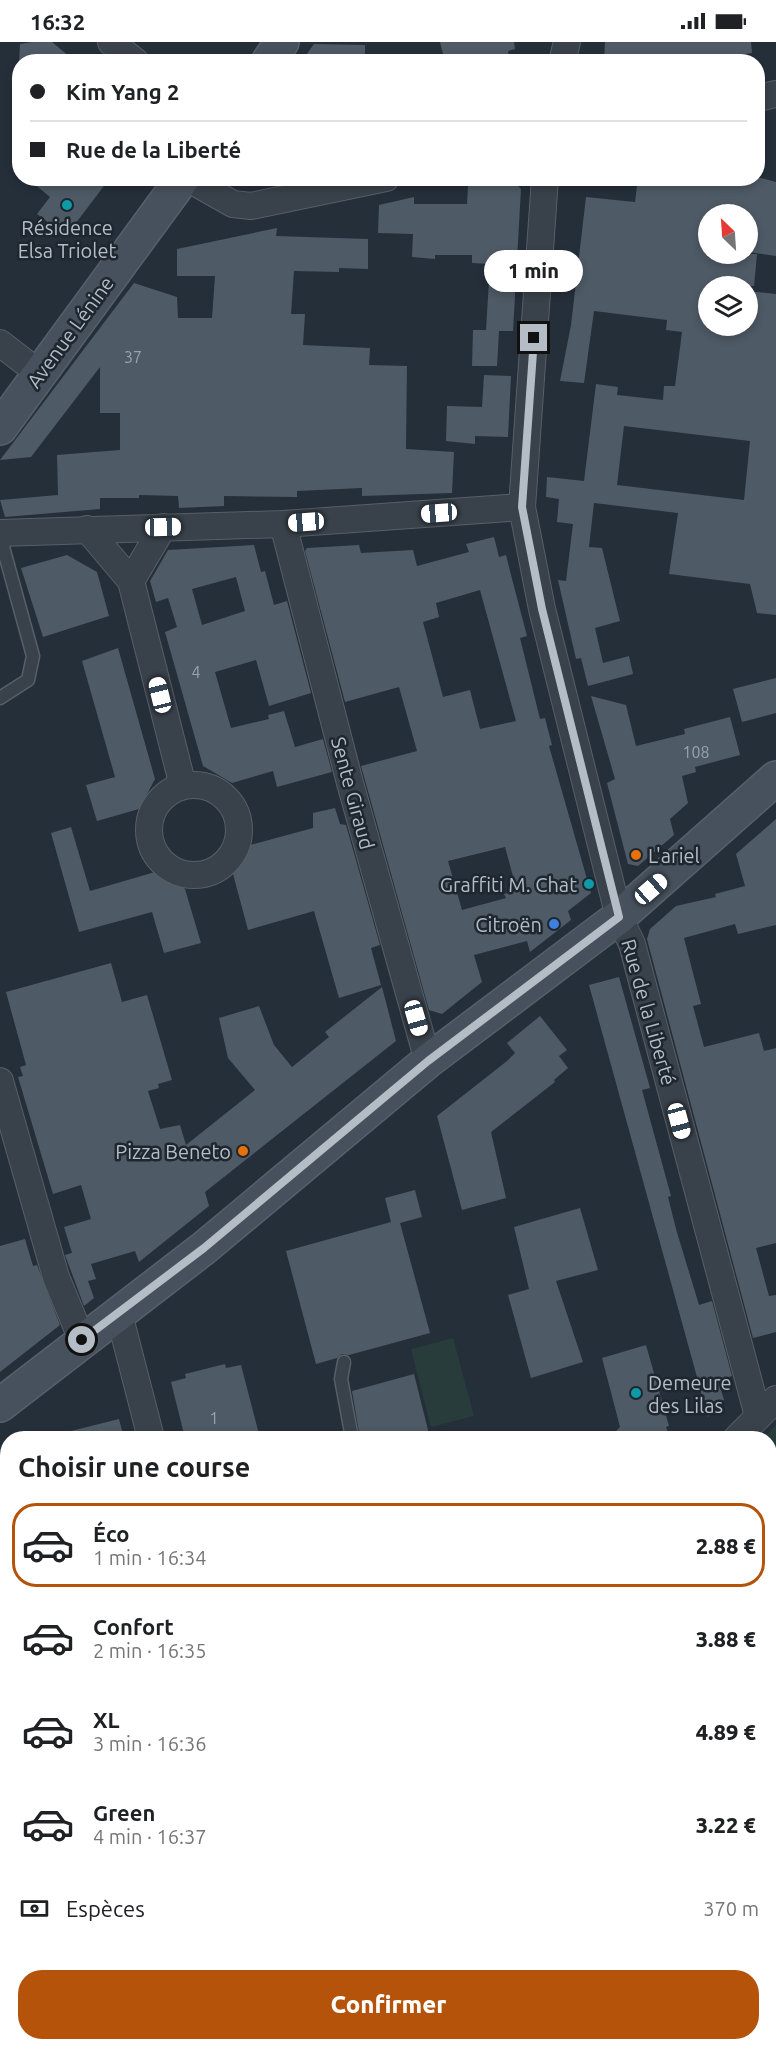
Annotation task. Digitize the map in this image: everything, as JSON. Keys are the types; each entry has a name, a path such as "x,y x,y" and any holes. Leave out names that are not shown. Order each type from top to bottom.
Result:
{"street":[{"path":"111,42 126,54"},
{"name":"Avenue Lénine","path":"0,428 179,186"},
{"path":"200,186 233,204 251,206 347,186"},
{"name":"Rue de la Liberté","path":"544,186 522,507 542,609 619,917 632,944 767,1408"},
{"path":"0,344 40,374"},
{"path":"0,534 87,529 283,524 522,507"},
{"name":"Sente Giraud","path":"283,524 350,783 428,1061"},
{"path":"131,581 163,527"},
{"path":"87,529 131,581 183,786"},
{"path":"0,1405 204,1248 428,1061 619,917 776,778"},
{"path":"0,1081 56,1277 82,1340"},
{"path":"119,1314 149,1431"},
{"path":"744,1431 767,1408"}],"lane":[{"path":"0,534 33,656 27,680 0,698"},
{"path":"344,1362 342,1379 351,1431"}],"green space":[{"path":"453,1338 474,1416 431,1427 411,1349"}],"building":[{"path":"52,42 66,54 19,54 20,44"},
{"path":"440,42 514,42 515,49 508,51 509,54 443,54"},
{"path":"605,42 751,42 752,53 746,54 604,54"},
{"path":"314,44 365,45 365,54 307,54"},
{"path":"765,179 776,182 776,256 758,254 758,204 698,204 698,264 756,264 755,276 698,276 698,336 758,336 758,292 776,294 776,615 757,613 750,584 669,574 678,513 594,503 589,547 602,548 620,621 595,628 603,663 629,656 633,674 588,686 581,658 576,659 558,580 566,581 573,524 557,522 559,499 546,497 547,477 584,481 596,384 618,387 617,395 663,400 664,386 675,386 682,332 666,330 667,320 594,311 584,383 560,381 571,325 586,197 635,202 637,186 765,186","holes":["624,426 750,441 744,500 617,485"]},
{"name":"Résidence Elsa Triolet","path":"37,186 104,186 66,236 37,214 50,197"},
{"path":"468,186 518,186 521,189 513,331 499,331 497,366 472,366 473,330 486,330 490,264 472,263 472,255 435,255 435,259 412,257 413,234 378,233 379,205 414,197 414,204 467,204"},
{"path":"277,228 276,236 368,239 368,269 339,268 339,272 294,271 291,314 305,314 303,345 370,348 369,365 407,366 406,449 454,452 452,493 362,496 362,488 297,491 297,497 224,496 224,506 179,508 178,496 139,495 139,498 100,498 100,509 5,517 0,500 58,495 57,455 120,450 120,413 100,413 100,367 31,457 0,460 134,283 177,297 178,318 212,318 215,276 177,276 177,249"},
{"path":"484,375 511,376 508,437 475,436 475,444 446,441 447,406 482,407"},
{"path":"494,537 499,557 506,555 527,636 520,638 540,719 545,718 552,745 549,746 591,893 568,911 571,920 530,952 527,941 474,955 482,982 442,1014 429,1010 361,766 417,751 399,687 345,702 305,551 307,548 359,545 361,553 413,550 417,566 469,552 466,544","holes":["480,590 516,721 480,729 470,690 443,697 423,622 439,617 436,603","505,847 517,891 504,894 506,898 462,910 448,861"]},
{"path":"254,545 261,572 265,571 274,605 287,601 311,693 269,706 256,660 215,672 231,728 269,719 268,715 284,711 295,747 323,739 332,772 277,787 273,771 232,783 203,766 165,632 177,627 168,598 156,602 150,581 168,550","holes":["236,577 245,611 202,625 192,589"]},
{"path":"67,555 97,572 109,616 43,637 21,568"},
{"path":"118,648 155,779 139,809 97,821 86,785 115,777 82,661"},
{"path":"776,678 776,713 742,722 733,689"},
{"path":"591,696 626,705 636,746 685,734 684,729 730,717 740,755 695,767 696,772 682,776 688,803 670,819 674,835 638,866 628,864 607,783 615,779"},
{"path":"335,808 340,824 346,825 380,945 371,948 381,985 339,998 314,911 248,930 233,874 250,845 313,828 313,813"},
{"path":"776,819 776,925 738,934 735,924 684,938 701,1004 693,1006 704,1047 759,1033 764,1051 776,1048 776,1243 756,1248 769,1296 776,1295 776,1332 753,1338 647,939 650,929 676,906 716,897 715,894 745,886 736,854"},
{"path":"71,827 90,891 155,872 185,889 201,943 164,953 152,912 79,932 51,833"},
{"path":"111,963 122,1002 147,995 172,1080 158,1084 159,1088 148,1091 160,1129 180,1125 186,1145 255,1090 228,1058 219,1018 259,1006 274,1045 292,1067 329,1037 325,1032 382,987 396,1041 205,1192 209,1206 139,1262 135,1251 91,1264 96,1279 88,1281 94,1298 84,1306 65,1255 72,1253 64,1227 91,1219 81,1185 53,1194 18,1077 23,1076 20,1067 26,1065 6,992"},
{"path":"619,977 650,1088 642,1090 671,1196 668,1197 676,1229 699,1305 712,1301 732,1376 718,1380 724,1400 708,1417 589,985"},
{"path":"540,1016 567,1050 559,1056 568,1068 554,1080 555,1082 491,1132 506,1198 462,1210 437,1116 507,1061 515,1053 507,1043"},
{"path":"415,1190 422,1217 400,1223 430,1333 349,1355 342,1354 337,1358 316,1364 286,1251 391,1222 385,1198"},
{"path":"580,1208 598,1270 556,1281 583,1362 531,1378 508,1295 529,1289 514,1227"},
{"path":"25,1239 33,1266 37,1265 60,1325 0,1372 0,1246"},
{"name":"Demeure des Lilas","path":"646,1345 669,1426 666,1427 667,1431 616,1431 620,1427 602,1358"},
{"path":"225,1364 226,1368 241,1365 258,1431 183,1431 171,1382 186,1378 185,1374"},
{"path":"414,1374 428,1431 359,1431 352,1391"},
{"path":"119,1419 122,1431 71,1431"}],"place":[{"name":"Résidence Elsa Triolet","path":"67,205"},
{"name":"L'ariel","path":"636,855"},
{"name":"Graffiti M. Chat","path":"589,884"},
{"name":"Citroën","path":"554,924"},
{"name":"Pizza Beneto","path":"243,1151"},
{"name":"Demeure des Lilas","path":"636,1393"}],"route":[{"path":"82,1340 204,1248 428,1061 619,917 542,609 522,507 534,338"}]}
